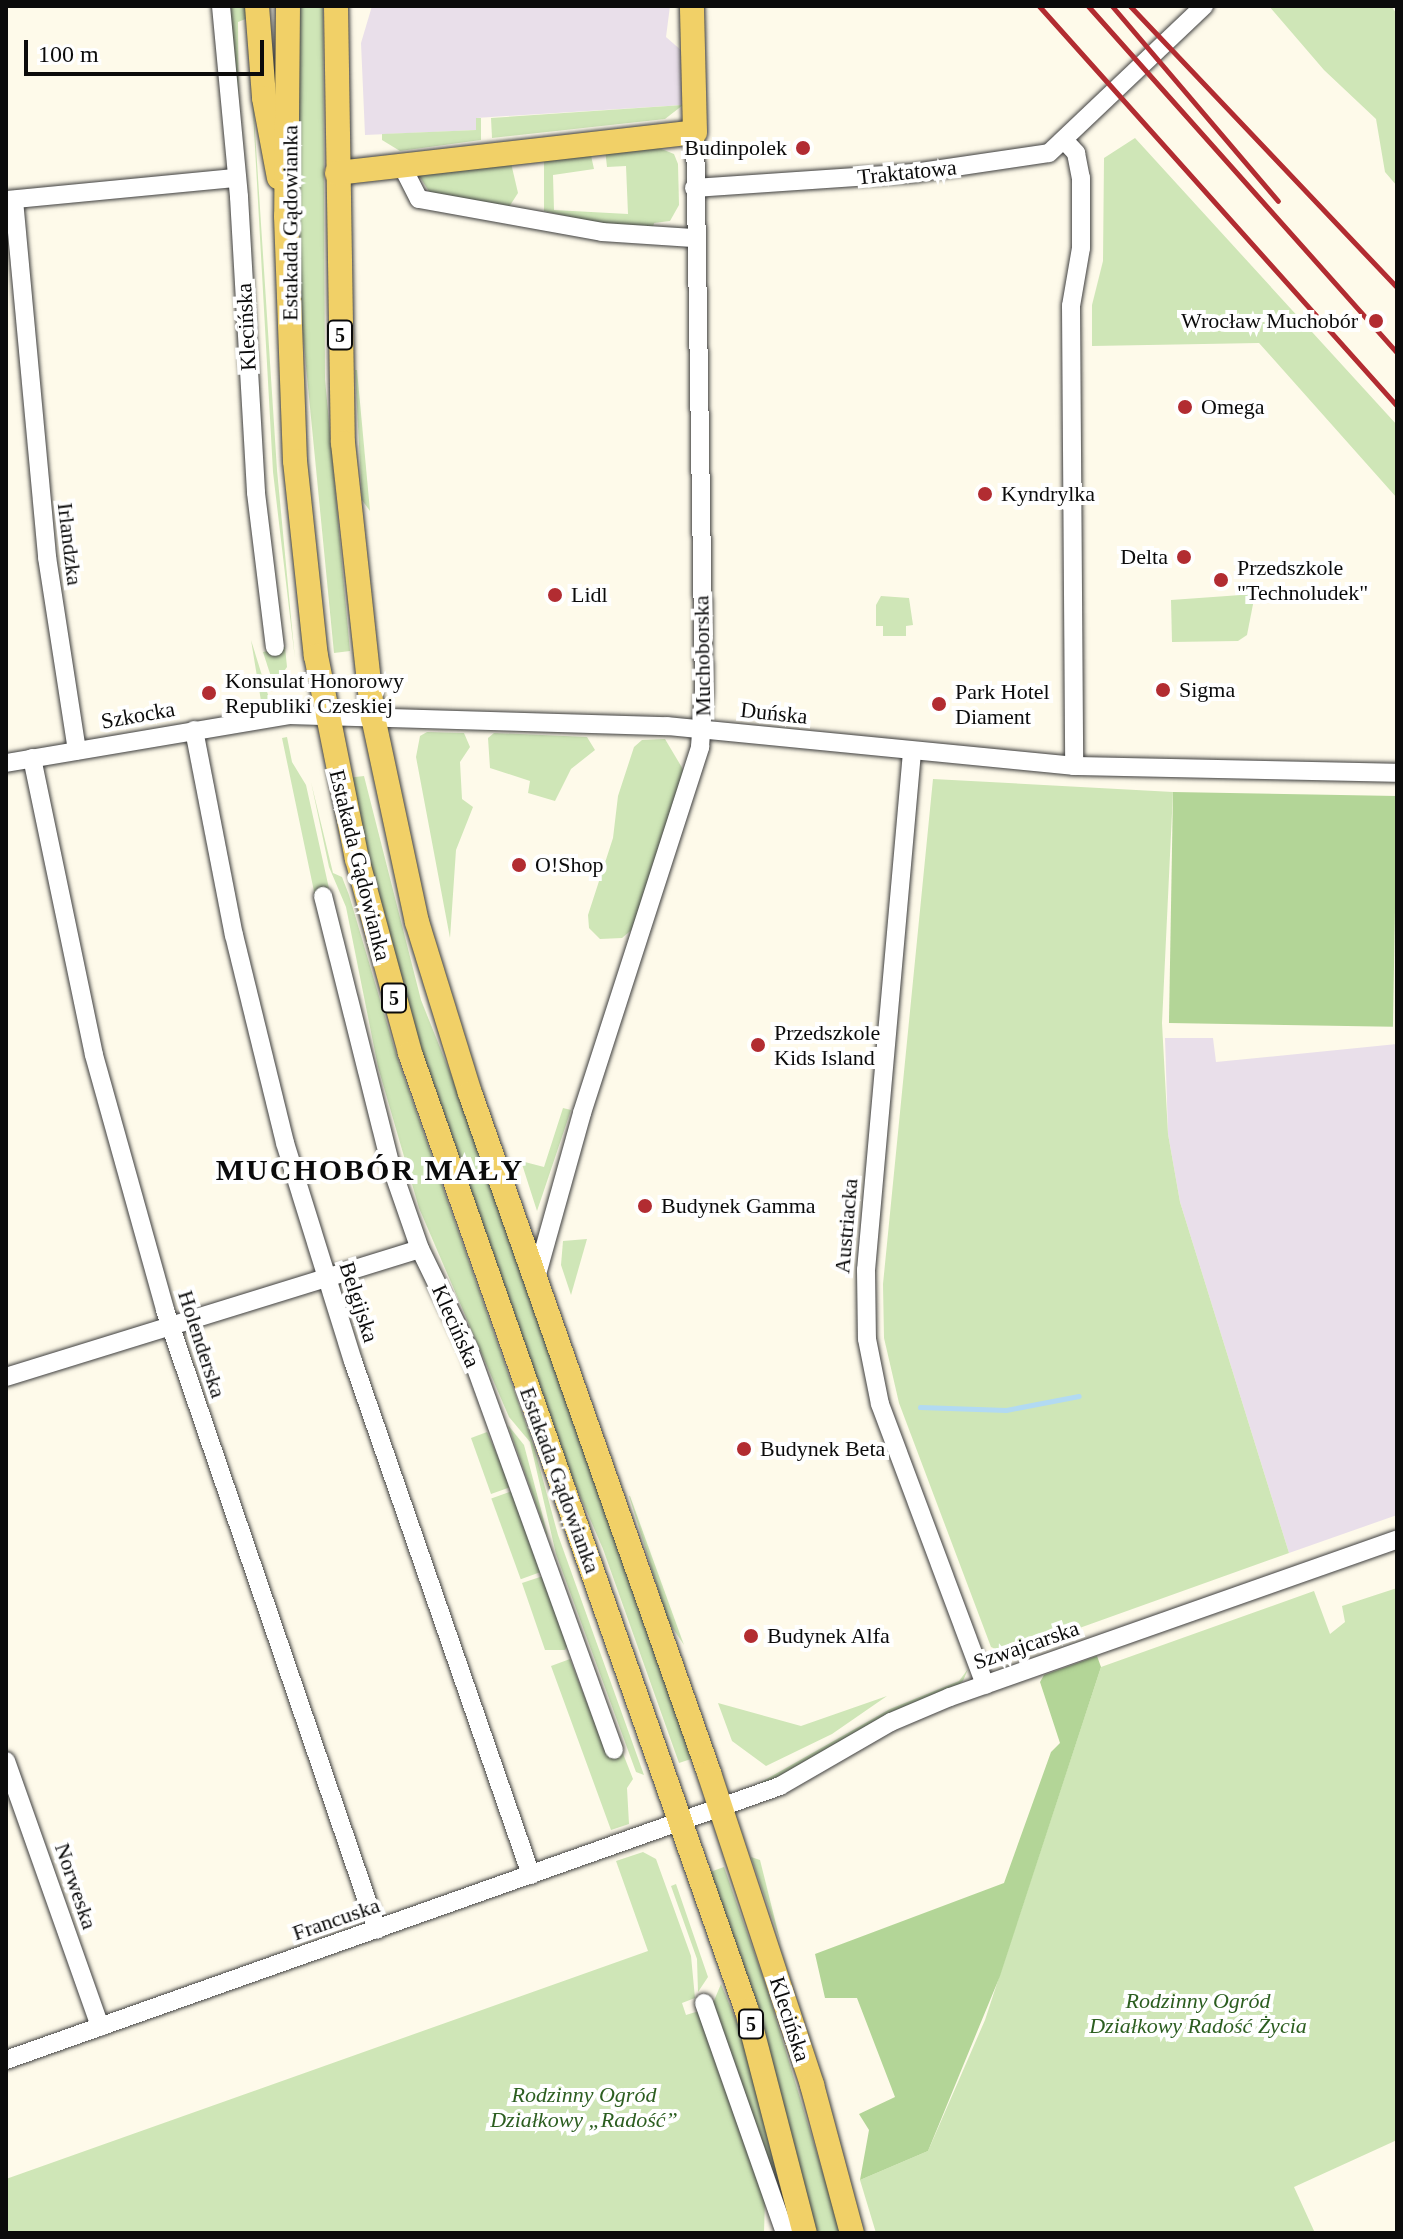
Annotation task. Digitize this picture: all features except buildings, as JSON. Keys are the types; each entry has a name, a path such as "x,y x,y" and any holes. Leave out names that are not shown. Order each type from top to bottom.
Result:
{"main road":[{"path":"257,6 268,127 286,216"},
{"name":"Estakada Gądowianka","path":"288,6 286,216 298,489 326,716 360,873 410,1053 681,1820"},
{"name":"Estakada Gądowianka","path":"336,6 343,443 373,717 417,922 536,1281 719,1807"},
{"name":"Muchoborska","path":"692,6 695,132"},
{"path":"337,173 695,132"},
{"name":"Klecińska","path":"719,1807 812,2085 852,2233"},
{"name":"Klecińska","path":"681,1820 747,2011 805,2233"}],"street":[{"name":"Klecińska","path":"221,6 236,178 256,493 275,647"},
{"name":"Traktatowa","path":"694,188 914,173 1049,153 1097,103 1204,6"},
{"name":"Muchoborska","path":"536,1281 546,1229 695,768 703,729 693,238 695,132"},
{"path":"1064,140 1076,153 1081,178 1081,248 1071,306 1074,766"},
{"path":"402,166 419,199 587,230 693,238"},
{"path":"10,200 236,178"},
{"name":"Irlandzka","path":"10,200 47,557 77,751"},
{"name":"Szkocka","path":"6,763 283,715 373,717"},
{"name":"Duńska","path":"373,717 703,729 1074,766 1397,773"},
{"name":"Belgijska","path":"194,730 264,1067 326,1279 531,1875"},
{"name":"Austriacka","path":"912,752 866,1270 867,1339 880,1404 985,1685"},
{"name":"Holenderska","path":"32,758 94,1055 170,1327 377,1930"},
{"name":"Klecińska","path":"323,896 374,1106 420,1249 470,1352 614,1750"},
{"path":"6,1377 420,1249"},
{"name":"Szwajcarska","path":"681,1820 805,1775 891,1722 985,1685 1397,1540"},
{"name":"Norweska","path":"6,1761 100,2027"},
{"name":"Francuska","path":"6,2060 681,1820"},
{"path":"704,2003 785,2233"}],"shaded area":[{"path":"372,6 670,6 666,37 682,51 683,105 476,118 476,130 365,135 361,43"},
{"path":"1165,1038 1213,1038 1216,1062 1397,1044 1397,1515 1289,1553 1180,1202 1168,1134"}],"green space":[{"path":"230,6 248,6 248,18 238,22 239,140"},
{"path":"298,6 323,6 325,379 350,651 334,653 301,315"},
{"path":"1269,6 1391,6 1397,14 1397,186 1385,172 1376,119 1324,70"},
{"path":"249,39 277,470 295,659 273,472"},
{"path":"683,105 665,119 492,138 491,118"},
{"path":"476,118 481,118 481,140 400,151 382,140 382,134 476,130"},
{"path":"1135,138 1397,425 1397,498 1259,343 1092,346 1092,305 1103,261 1104,158"},
{"path":"659,148 674,154 678,164 679,205 670,221 654,223 653,228 609,226 544,211 544,159 590,151 594,169 553,175 554,210 628,214 626,166 607,167 605,149"},
{"path":"511,163 518,193 509,207 430,193 418,174"},
{"path":"357,370 370,511 362,500"},
{"path":"1255,594 1247,635 1238,641 1172,642 1171,600"},
{"path":"881,596 909,598 913,625 906,626 906,636 883,636 883,626 876,626 876,605"},
{"path":"251,640 269,698 264,704 246,707 261,701"},
{"path":"285,647 287,667 274,686 263,652"},
{"path":"427,732 464,733 470,747 460,762 462,799 473,807 456,850 450,938 416,757 420,736"},
{"path":"494,733 587,737 595,750 571,769 555,801 528,793 530,781 490,768 488,738"},
{"path":"287,737 292,762 306,785 330,893 315,896 282,738"},
{"path":"665,739 684,771 635,927 622,938 600,939 589,928 588,915 613,838 618,796 634,747 642,740"},
{"path":"364,776 421,1000 465,1110 694,1758 679,1763 603,1549 559,1447 411,1028 347,778"},
{"path":"933,779 1173,792 1162,1023 1168,1134 1180,1202 1289,1553 1007,1654 991,1647 899,1403 884,1338 883,1284"},
{"path":"311,782 333,873 342,877 349,895 397,1057 534,1447 558,1535 644,1775 636,1772 556,1554 530,1442 509,1417 419,1208 378,1067 346,907 329,867"},
{"path":"1173,792 1397,796 1393,1027 1169,1023"},
{"path":"563,1108 571,1110 537,1211 521,1161 544,1167"},
{"path":"587,1239 571,1295 561,1265 563,1241"},
{"path":"508,1425 524,1445 548,1536 547,1535"},
{"path":"487,1432 511,1487 491,1494 471,1438"},
{"path":"512,1491 541,1572 521,1579 491,1499"},
{"path":"630,1496 684,1645 668,1621"},
{"path":"543,1576 568,1645 565,1650 545,1650 522,1583"},
{"name":"Rodzinny Ogród Działkowy Radość Życia","path":"1397,1588 1397,2140 1294,2187 1315,2233 876,2233 860,2180 928,2151 985,2020 1101,1667 1314,1591 1330,1634 1345,1622 1342,1606"},
{"path":"1097,1656 1101,1667 1000,1976 928,2151 860,2180 869,2130 859,2114 895,2097 857,1998 825,1998 815,1954 1004,1883 1051,1752 1060,1743 1040,1682 1044,1675"},
{"path":"570,1659 607,1755 622,1751 633,1779 627,1788 629,1824 611,1830 551,1666"},
{"path":"968,1669 958,1685 895,1712 783,1775 756,1785 890,1709 959,1681"},
{"path":"887,1696 832,1734 766,1766 732,1741 718,1703 801,1726"},
{"name":"Rodzinny Ogród Działkowy „Radość”","path":"643,1852 656,1859 691,1956 695,1998 682,2003 686,2015 699,2011 765,2200 764,2233 6,2233 6,2179 648,1951 616,1861"},
{"path":"751,1857 760,1860 781,1944"},
{"path":"724,1867 767,1989 841,2233 815,2233 710,1872"},
{"path":"676,1884 708,1977 698,1992 697,1959 671,1886"},
{"path":"721,1984 745,2042 794,2233 713,2003"}],"waterway":[{"path":"920,1407 1006,1410 1079,1396"}],"railway":[{"path":"1039,6 1397,406"},
{"path":"1088,6 1397,353"},
{"path":"1112,6 1278,201"},
{"path":"1130,6 1397,287"}],"place":[{"name":"Budinpolek","path":"803,148"},
{"name":"Wrocław Muchobór","path":"1376,321"},
{"name":"Omega","path":"1185,407"},
{"name":"Kyndrylka","path":"985,494"},
{"name":"Delta","path":"1184,557"},
{"name":"Przedszkole \"Technoludek\"","path":"1221,580"},
{"name":"Lidl","path":"555,595"},
{"name":"Sigma","path":"1163,690"},
{"name":"Konsulat Honorowy Republiki Czeskiej","path":"209,693"},
{"name":"Park Hotel Diament","path":"939,704"},
{"name":"O!Shop","path":"519,865"},
{"name":"Przedszkole Kids Island","path":"758,1045"},
{"name":"Budynek Gamma","path":"645,1206"},
{"name":"Budynek Beta","path":"744,1449"},
{"name":"Budynek Alfa","path":"751,1636"}],"district":[{"name":"MUCHOBÓR MAŁY","path":"370,1170"}]}
